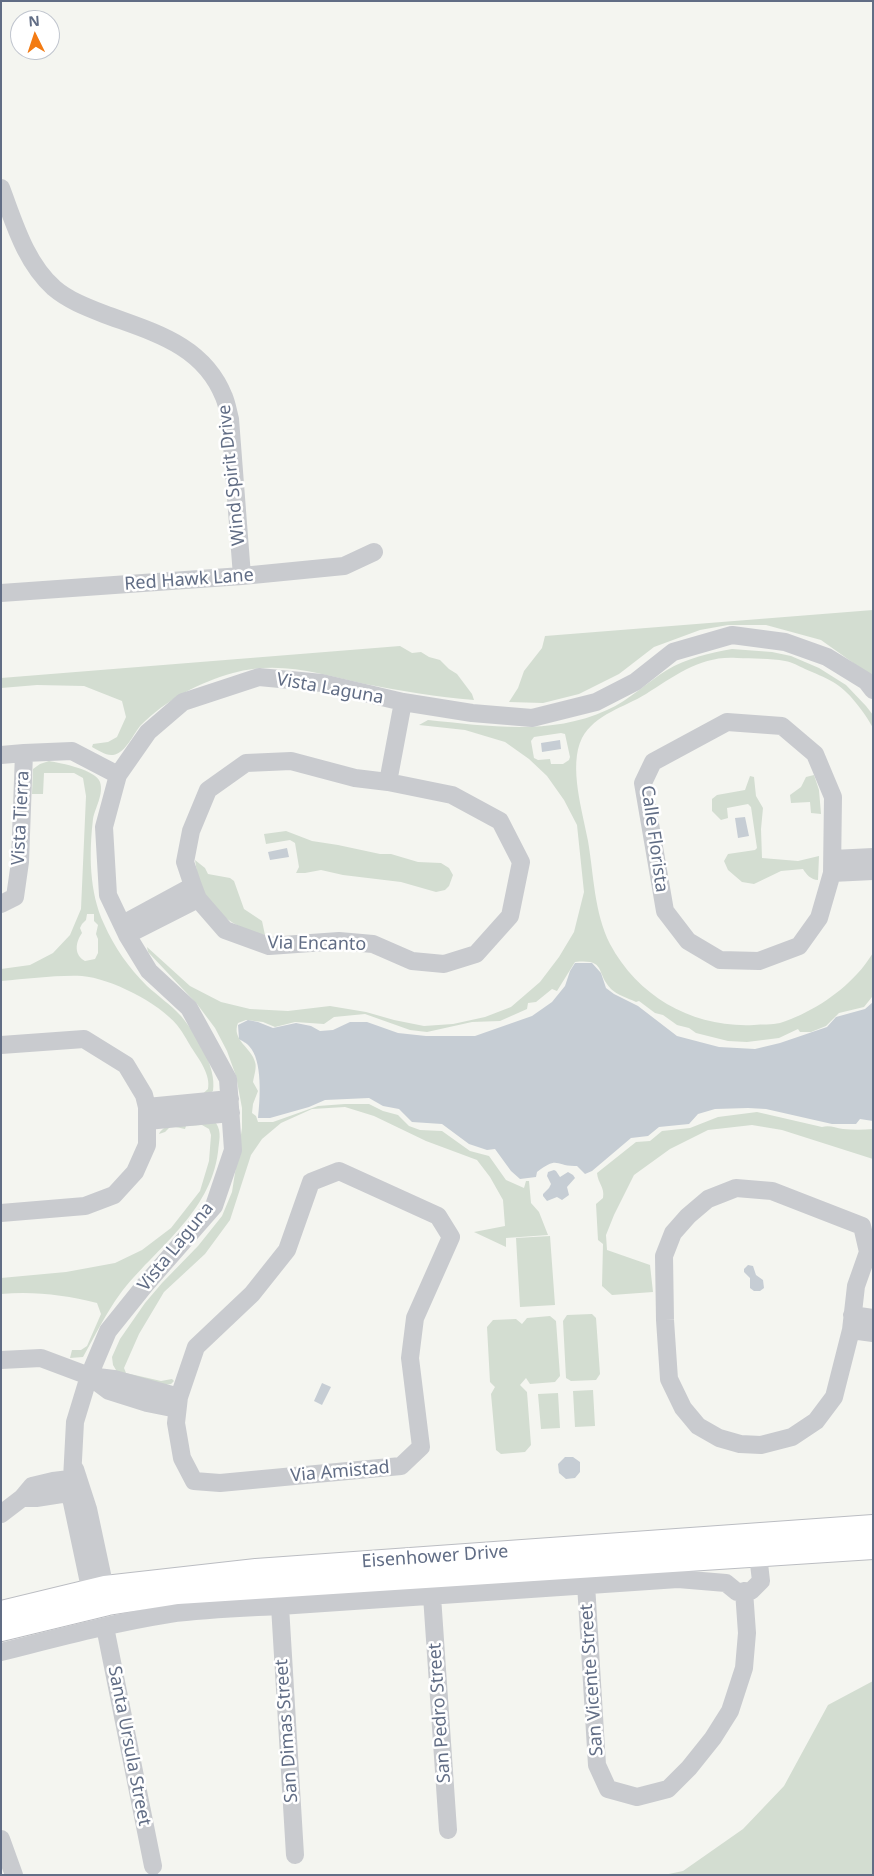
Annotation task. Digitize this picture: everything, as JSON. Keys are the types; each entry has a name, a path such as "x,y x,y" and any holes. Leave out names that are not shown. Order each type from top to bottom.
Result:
{"main road":[{"name":"Eisenhower Drive","path":"1,1612 256,1570 873,1526"},
{"name":"Eisenhower Drive","path":"1,1630 99,1597 873,1548"}],"street":[{"name":"Wind Spirit Drive","path":"1,188 22,243 34,264 54,287 79,304 164,336 190,350 211,372 224,397 230,419 242,576"},
{"name":"Red Hawk Lane","path":"1,593 242,576 344,566 374,552"},
{"name":"Vista Laguna","path":"99,1597 76,1481 75,1422 88,1376 108,1331 145,1285 214,1206 233,1150 228,1079 188,1008 149,971 124,930 108,895 104,827 118,775 148,732 183,702 259,677 322,684 403,702 472,713 532,718 596,702 635,682 673,652 732,635 786,642 827,657 866,681 873,690"},
{"path":"388,782 403,702"},
{"name":"Calle Florista","path":"727,722 782,726 815,754 833,797 832,866 820,918 799,946 758,961 720,960 688,941 665,912 643,783 653,762 727,722"},
{"name":"Vista Tierra","path":"1,755 72,751 118,775"},
{"name":"Vista Tierra","path":"1,904 15,897 20,862 24,753"},
{"name":"Via Encanto","path":"291,761 355,778 388,782 452,795 500,821 521,862 510,916 476,954 444,964 412,961 373,944 339,941 268,946 225,930 196,892 185,862 191,831 208,790 246,763 291,761"},
{"path":"832,866 873,857"},
{"path":"832,866 873,871"},
{"path":"124,930 196,892"},
{"path":"1,1045 84,1039 126,1065 144,1095 147,1114 147,1145 136,1172 114,1195 84,1206 1,1213"},
{"path":"147,1114 230,1106"},
{"name":"Via Amistad","path":"339,1171 438,1216 451,1237 415,1318 410,1358 422,1446 400,1466 220,1483 194,1481 182,1458 176,1423 178,1403 196,1347 252,1294 287,1250 311,1182 339,1171"},
{"path":"736,1188 772,1191 862,1226 868,1252 856,1286 851,1323 834,1397 816,1421 792,1437 761,1445 740,1444 719,1438 698,1426 683,1408 670,1379 665,1320 664,1256 673,1233 688,1216 708,1199 736,1188"},
{"path":"851,1323 873,1318"},
{"path":"851,1323 873,1333"},
{"path":"1,1360 41,1358 88,1376 114,1379 178,1403"},
{"path":"1,1514 22,1498 36,1498 76,1481"},
{"path":"1,1652 105,1626 169,1614 233,1608 678,1579 726,1583 737,1592 751,1591 761,1581 758,1555"},
{"name":"San Vicente Street","path":"586,1584 597,1764 608,1789 637,1797 668,1788 689,1768 713,1738 730,1711 744,1668 747,1632 744,1591"},
{"name":"San Pedro Street","path":"432,1596 448,1830"},
{"name":"San Dimas Street","path":"280,1606 295,1855"},
{"name":"Santa Ursula Street","path":"105,1626 153,1866"},
{"path":"1,1839 14,1875"}],"shaded area":[{"path":"873,610 873,677 821,640 766,625 728,625 700,630 654,647 619,674 579,694 543,703 509,702 518,688 524,671 542,648 545,636"},
{"path":"400,646 412,653 421,652 429,657 440,660 457,674 472,694 474,700 392,689 300,670 284,668 250,669 208,681 172,700 141,725 122,751 118,754 110,755 92,747 93,744 108,742 117,737 126,717 122,701 84,686 37,685 1,688 1,678"},
{"path":"732,649 772,652 791,656 819,668 846,685 866,706 873,715 873,728 861,709 839,686 827,678 795,664 773,659 724,658 700,663 678,674 638,699 602,717 582,738 578,749 576,776 588,841 595,894 605,932 622,963 636,980 652,994 670,1006 710,1021 732,1025 754,1025 777,1024 791,1019 822,1003 840,990 859,972 873,953 872,997 864,1007 839,1013 826,1026 811,1032 800,1032 798,1029 779,1038 747,1042 728,1041 696,1033 689,1028 677,1025 663,1015 655,1013 639,1001 636,1002 616,993 606,983 596,965 575,962 557,991 552,989 536,1002 528,1003 527,1009 500,1021 472,1022 427,1032 410,1030 365,1014 334,1017 324,1024 295,1022 275,1027 263,1022 246,1020 238,1023 237,1034 256,1064 253,1082 258,1091 252,1113 256,1116 258,1122 273,1122 318,1106 369,1104 383,1111 398,1115 409,1126 420,1130 442,1131 470,1151 489,1156 506,1180 524,1188 526,1181 529,1181 531,1203 539,1212 548,1235 506,1238 506,1247 474,1232 505,1226 503,1200 490,1177 477,1160 426,1141 374,1116 345,1107 312,1109 281,1123 262,1139 251,1155 230,1220 205,1254 164,1292 139,1334 124,1368 126,1373 161,1381 172,1379 174,1381 171,1384 165,1385 115,1373 116,1370 112,1357 120,1339 145,1303 198,1246 222,1216 232,1192 242,1128 242,1108 236,1076 227,1051 215,1028 197,1004 148,952 147,947 190,986 221,1002 250,1009 288,1011 330,1006 366,1012 424,1026 453,1024 485,1017 511,1007 540,982 559,957 574,932 584,892 577,825 564,800 547,776 529,759 505,742 465,730 419,725 428,720 473,725 519,727 542,726 586,718 615,706 682,662 699,656","holes":["565,734 569,760 563,764 551,764 550,759 538,760 534,758 531,741 534,737"]},
{"path":"560,740 561,749 542,752 541,743"},
{"path":"49,761 61,763 92,774 100,782 100,796 93,819 91,845 91,872 99,912 112,941 128,965 147,986 181,1016 199,1041 212,1072 213,1091 206,1096 199,1097 208,1089 208,1078 201,1062 177,1025 146,1000 106,981 82,976 1,981 1,969 30,965 53,953 70,935 81,909 86,796 83,778 74,773 44,773 43,794 32,794 33,769","holes":["87,914 94,914 94,921 98,925 96,934 98,953 95,959 85,961 77,952 78,941 82,933 80,928 86,920"]},
{"path":"814,775 819,790 821,814 811,813 810,802 791,803 790,795 801,787 806,777"},
{"path":"750,776 754,777 756,796 763,808 761,829 762,858 798,861 819,856 818,880 811,878 803,869 781,871 754,884 742,882 728,870 724,861 728,854 755,850 757,848 751,807 748,804 727,808 728,818 721,820 712,811 712,799 717,795 745,790"},
{"path":"745,817 749,836 738,838 735,818"},
{"path":"286,831 312,841 380,854 391,854 418,862 441,863 449,868 453,875 449,886 445,890 436,892 401,882 343,875 321,870 296,873 299,867 295,843 290,840 266,844 264,834"},
{"path":"287,848 289,857 270,860 268,852"},
{"path":"195,860 205,868 208,874 230,878 234,881 244,909 262,921 265,935 233,923 215,909 202,890"},
{"path":"575,963 592,963 601,973 606,988 638,1006 677,1036 719,1047 755,1049 780,1043 827,1027 836,1017 865,1009 873,1002 873,1121 860,1119 856,1124 832,1124 766,1109 715,1109 698,1114 689,1124 659,1127 648,1136 631,1138 592,1171 585,1174 577,1166 554,1163 537,1172 536,1177 520,1179 511,1171 495,1149 487,1150 469,1144 442,1124 412,1122 399,1109 383,1106 369,1098 325,1100 309,1107 270,1118 258,1118 260,1080 257,1061 249,1046 239,1039 238,1025 248,1020 273,1028 296,1023 311,1026 320,1031 333,1030 350,1022 367,1022 398,1033 426,1036 475,1036 532,1016 552,1002 565,986"},
{"path":"757,1112 822,1127 830,1126 850,1130 873,1129 873,1159 782,1130 752,1125 708,1130 670,1149 634,1175 606,1235 607,1250 650,1265 653,1292 612,1295 602,1286 603,1244 598,1240 596,1204 603,1198 603,1194 597,1173 636,1142 650,1141 662,1131 690,1128 718,1117"},
{"path":"216,1123 220,1133 213,1174 193,1212 120,1294 83,1357 70,1358 72,1350 81,1350 87,1346 101,1314 97,1303 49,1294 1,1294 1,1278 66,1272 115,1263 142,1250 171,1228 200,1191 209,1161 211,1135 209,1129 202,1125 186,1126 185,1129 171,1126 165,1132 159,1134 163,1129 176,1124"},
{"path":"554,1170 560,1177 568,1172 575,1178 567,1187 569,1195 562,1200 557,1197 547,1201 543,1194 551,1184 547,1176 548,1172"},
{"path":"550,1236 555,1305 520,1307 516,1238"},
{"path":"748,1265 753,1266 756,1275 763,1280 764,1288 760,1291 754,1291 750,1288 750,1278 744,1272"},
{"path":"592,1314 596,1318 600,1374 596,1380 571,1381 566,1378 563,1321 567,1315"},
{"path":"550,1316 556,1321 560,1376 555,1382 530,1384 526,1378 520,1385 527,1392 531,1445 525,1452 501,1454 496,1450 491,1394 495,1387 490,1382 487,1327 493,1320 516,1319 522,1324 527,1318"},
{"path":"322,1383 331,1387 322,1405 314,1401"},
{"path":"593,1390 595,1426 575,1427 573,1391"},
{"path":"558,1393 560,1428 541,1429 538,1394"},
{"path":"565,1457 573,1457 580,1462 580,1472 575,1478 566,1479 559,1473 558,1464"},
{"path":"873,1681 873,1875 664,1875 683,1871 743,1829 784,1786 828,1705"}]}
